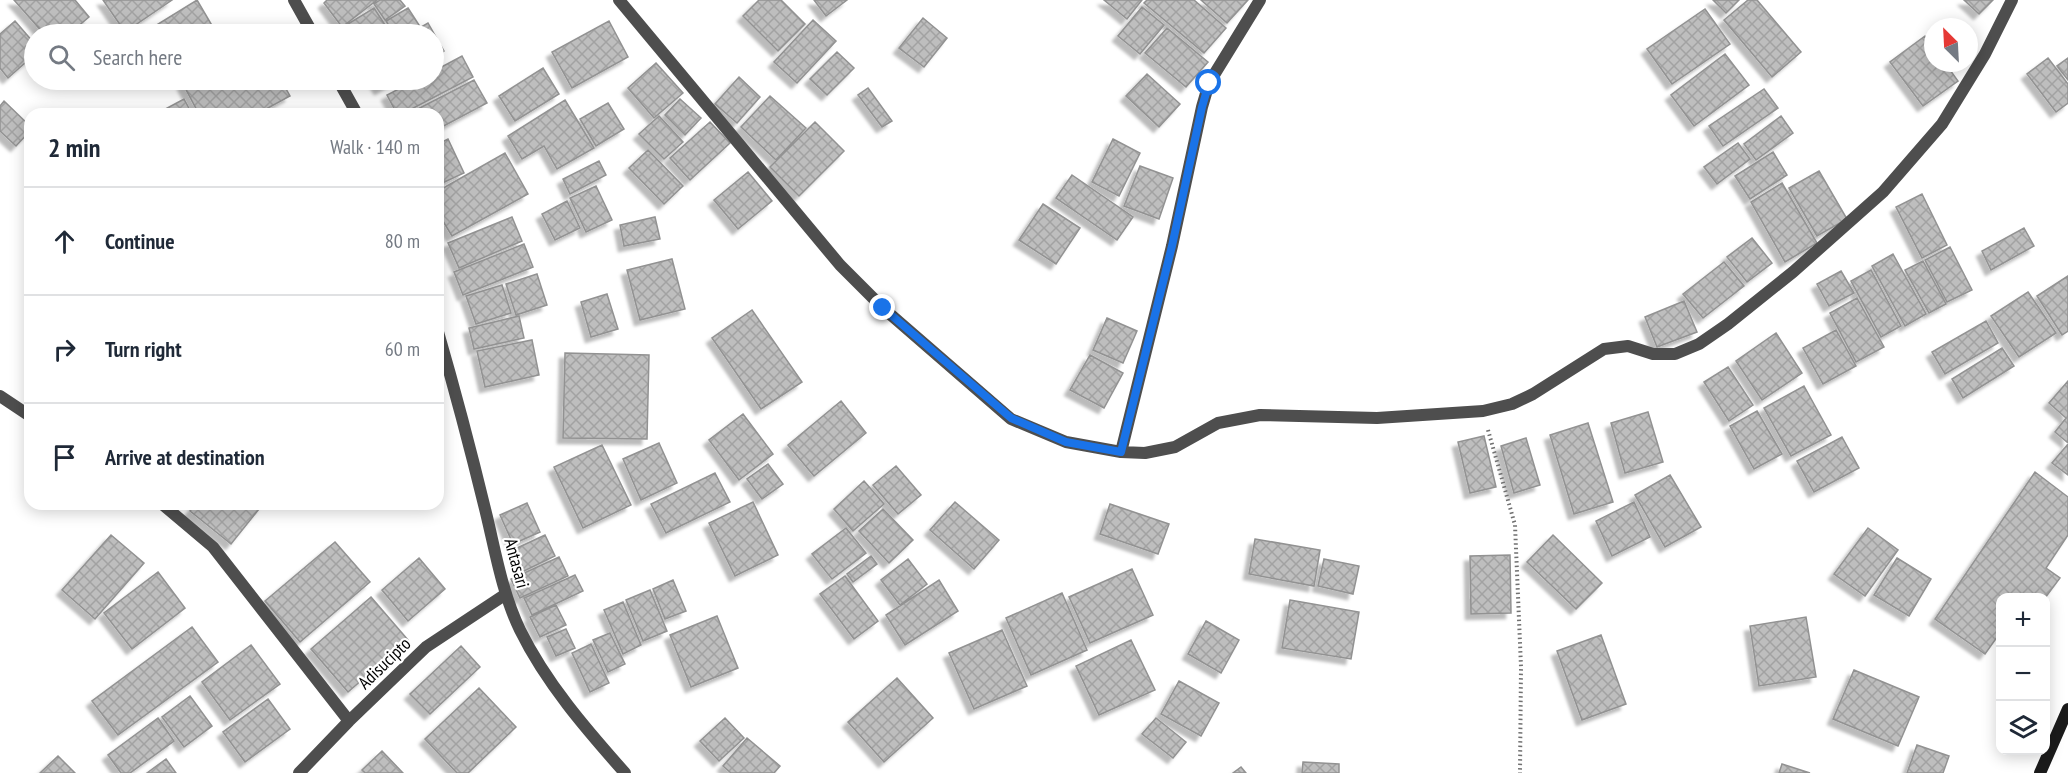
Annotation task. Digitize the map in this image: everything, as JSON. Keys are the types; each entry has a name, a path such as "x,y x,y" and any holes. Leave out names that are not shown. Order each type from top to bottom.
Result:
{"street":[{"path":"294,0 307,24"},
{"path":"619,0 840,265 883,308 1011,418 1066,442 1121,452 1145,453 1175,447 1218,423 1260,415 1377,418 1483,411 1512,404 1533,394 1604,349 1628,346 1653,354 1675,354 1699,344 1793,272 1883,192 1942,124 1985,54 2012,0"},
{"path":"1121,452 1172,246 1209,83 1260,0"},
{"path":"344,90 354,108"},
{"name":"Antasari","path":"444,353 506,594 520,630 548,676 582,724 625,773"},
{"path":"0,396 24,412"},
{"path":"169,510 213,547 349,721"},
{"name":"Adisucipto","path":"299,773 426,647 506,594"},
{"path":"2040,773 2068,709"}],"path":[{"path":"1483,411 1515,525 1521,667 1520,773"}],"building":[{"path":"14,0 75,0 89,17 81,24 35,24"},
{"path":"103,0 172,0 137,24 120,24"},
{"path":"197,0 211,24 158,24"},
{"path":"327,0 377,0 346,24 340,24 324,3"},
{"path":"380,0 400,0 405,6 385,20 374,4"},
{"path":"759,0 781,0 805,24 778,51 743,16"},
{"path":"814,0 847,0 826,16"},
{"path":"1104,0 1142,0 1127,19"},
{"path":"1147,0 1194,0 1226,28 1204,53 1144,3"},
{"path":"1201,0 1248,0 1227,23"},
{"path":"1713,0 1739,0 1726,13"},
{"path":"1748,0 1757,0 1801,52 1772,77 1724,20"},
{"path":"1964,0 1993,0 1979,14"},
{"path":"1142,7 1164,25 1140,54 1118,36"},
{"path":"374,8 384,24 348,24"},
{"path":"408,8 418,24 388,24 386,21"},
{"path":"1705,9 1730,44 1672,84 1647,49"},
{"path":"923,18 947,38 924,67 899,48"},
{"path":"813,20 836,41 797,83 774,62"},
{"path":"15,21 24,31 24,64 8,78 0,68 0,34"},
{"path":"609,21 628,57 572,88 552,52"},
{"path":"1167,28 1208,62 1186,87 1145,53"},
{"path":"1924,37 1924,72 1952,72 1958,81 1923,106 1890,62"},
{"path":"837,52 854,68 827,95 810,79"},
{"path":"1725,54 1749,85 1694,126 1671,95"},
{"path":"462,56 473,77 414,108 394,108 387,95 397,90 444,90 444,66"},
{"path":"2048,58 2068,84 2068,103 2056,112 2027,74"},
{"path":"2068,58 2068,80 2057,66"},
{"path":"656,63 683,93 654,118 628,88"},
{"path":"543,68 559,94 515,121 499,96"},
{"path":"1147,74 1180,104 1159,127 1126,96"},
{"path":"739,77 760,97 737,123 715,104"},
{"path":"474,80 487,103 444,126 444,108 420,108"},
{"path":"868,88 892,121 882,127 858,95"},
{"path":"1764,89 1778,108 1723,146 1709,126"},
{"path":"186,90 287,90 290,96 268,108 196,108"},
{"path":"770,96 806,128 776,160 741,127"},
{"path":"184,99 189,108 167,108"},
{"path":"680,99 701,118 685,135 665,115"},
{"path":"565,100 594,148 557,169 544,146 522,159 508,136"},
{"path":"4,101 24,120 24,137 16,146 0,131 0,106"},
{"path":"608,103 624,129 596,146 580,119"},
{"path":"659,116 683,142 664,159 639,134"},
{"path":"1781,116 1793,133 1756,160 1744,144"},
{"path":"710,122 730,143 690,180 670,158"},
{"path":"815,122 844,151 799,196 770,167"},
{"path":"448,139 464,173 444,182 444,141"},
{"path":"1113,139 1140,153 1119,196 1092,182"},
{"path":"1738,143 1750,159 1717,184 1704,167"},
{"path":"648,150 683,186 664,204 629,168"},
{"path":"1773,152 1787,175 1750,199 1735,176"},
{"path":"505,153 528,194 452,236 444,223 444,188"},
{"path":"599,161 606,175 570,194 563,179"},
{"path":"1140,166 1173,178 1159,219 1124,206"},
{"path":"1819,171 1847,219 1817,236 1789,188"},
{"path":"748,172 772,201 738,229 714,200"},
{"path":"1072,175 1133,217 1117,240 1056,198"},
{"path":"1782,183 1817,243 1785,262 1751,202"},
{"path":"596,186 612,220 586,232 570,198"},
{"path":"1922,194 1947,245 1922,258 1896,207"},
{"path":"567,201 580,228 555,240 542,214"},
{"path":"1043,204 1080,228 1056,264 1019,240"},
{"path":"512,217 522,241 459,268 448,243"},
{"path":"655,217 660,239 624,246 620,225"},
{"path":"2024,228 2034,246 1991,270 1982,251"},
{"path":"1752,238 1772,263 1747,282 1727,257"},
{"path":"524,244 533,267 463,295 454,272"},
{"path":"1950,247 1972,290 1947,302 1925,260"},
{"path":"1893,254 1926,314 1905,326 1872,266"},
{"path":"672,259 685,309 640,320 627,270"},
{"path":"1923,261 1946,304 1929,313 1905,270"},
{"path":"1724,262 1744,286 1703,318 1683,294"},
{"path":"1871,270 1901,326 1881,337 1851,281"},
{"path":"1841,271 1854,293 1829,306 1817,284"},
{"path":"537,274 547,305 516,315 506,284"},
{"path":"2068,276 2068,331 2062,335 2037,296"},
{"path":"502,285 511,313 476,324 466,296"},
{"path":"2028,292 2056,333 2019,357 1991,316"},
{"path":"607,294 618,329 591,337 581,302"},
{"path":"1857,298 1884,347 1856,362 1830,313"},
{"path":"1684,301 1697,332 1657,347 1645,317"},
{"path":"752,310 802,382 761,409 712,338"},
{"path":"519,316 524,338 474,349 469,328"},
{"path":"1107,318 1137,331 1123,363 1093,350"},
{"path":"1986,321 1998,343 1945,374 1932,352"},
{"path":"1836,330 1856,366 1823,384 1803,348"},
{"path":"1776,333 1802,373 1762,400 1736,361"},
{"path":"532,340 539,375 485,387 477,351"},
{"path":"2002,348 2014,366 1963,398 1952,379"},
{"path":"565,353 649,355 647,439 563,438"},
{"path":"1090,355 1123,373 1104,408 1070,390"},
{"path":"1728,367 1753,405 1729,421 1704,382"},
{"path":"2068,381 2068,443 2055,432 2066,418 2049,403"},
{"path":"1804,386 1831,435 1791,456 1764,408"},
{"path":"841,401 866,433 814,476 788,445"},
{"path":"1757,411 1782,454 1754,469 1730,426"},
{"path":"1648,412 1663,462 1625,473 1611,423"},
{"path":"743,414 773,454 739,480 709,440"},
{"path":"1588,423 1613,502 1574,514 1550,435"},
{"path":"1484,436 1496,487 1470,493 1458,442"},
{"path":"1842,437 1859,468 1814,492 1797,461"},
{"path":"1526,438 1540,485 1514,493 1501,446"},
{"path":"659,443 677,483 641,500 623,459"},
{"path":"2068,444 2068,475 2052,463"},
{"path":"602,445 631,505 583,528 554,467"},
{"path":"768,464 783,484 762,499 747,479"},
{"path":"896,466 921,495 898,514 873,485"},
{"path":"2035,472 2068,497 2068,535 2046,568 2060,578 2049,593 1996,593 1996,639 1985,654 1935,619"},
{"path":"715,473 730,502 666,533 651,504"},
{"path":"1670,475 1701,527 1665,547 1635,495"},
{"path":"864,481 884,504 853,531 834,509"},
{"path":"753,502 778,555 735,576 709,523"},
{"path":"955,502 999,540 974,569 930,530"},
{"path":"1634,502 1650,537 1612,556 1596,521"},
{"path":"527,503 540,532 513,544 500,515"},
{"path":"1110,504 1169,524 1158,554 1100,534"},
{"path":"883,509 913,540 889,563 859,531"},
{"path":"191,510 258,510 231,544"},
{"path":"846,528 866,553 832,579 812,554"},
{"path":"1868,528 1898,550 1865,596 1834,574"},
{"path":"111,535 144,563 95,619 62,590"},
{"path":"545,535 555,556 524,571 515,549"},
{"path":"1553,535 1602,583 1576,609 1527,562"},
{"path":"1255,539 1320,550 1314,586 1249,574"},
{"path":"335,542 370,582 300,642 265,601"},
{"path":"1510,555 1511,613 1471,614 1470,556"},
{"path":"871,556 877,564 853,582 847,574"},
{"path":"559,557 568,576 520,598 511,579"},
{"path":"419,558 445,589 408,621 382,590"},
{"path":"1897,558 1931,579 1909,616 1874,595"},
{"path":"908,559 927,584 900,605 881,580"},
{"path":"1324,559 1359,566 1353,594 1318,586"},
{"path":"1132,569 1153,615 1090,643 1069,597"},
{"path":"158,572 185,608 132,649 104,613"},
{"path":"575,575 583,591 532,615 524,598"},
{"path":"845,576 878,621 854,639 820,594"},
{"path":"673,580 686,611 665,619 653,589"},
{"path":"939,580 958,611 905,645 886,615"},
{"path":"650,590 667,631 643,641 626,600"},
{"path":"1062,593 1087,650 1031,675 1006,618"},
{"path":"371,597 408,640 348,692 311,649"},
{"path":"1290,600 1359,612 1351,659 1282,648"},
{"path":"623,602 641,645 623,654 604,610"},
{"path":"556,605 566,625 540,637 530,617"},
{"path":"717,616 738,668 691,687 670,635"},
{"path":"1806,617 1816,677 1759,686 1750,626"},
{"path":"1206,621 1239,640 1221,673 1188,654"},
{"path":"192,627 218,662 118,735 92,701"},
{"path":"566,629 575,648 556,656 547,637"},
{"path":"1002,630 1027,686 974,709 949,653"},
{"path":"610,633 625,664 608,672 593,640"},
{"path":"1601,635 1626,704 1582,720 1557,651"},
{"path":"1131,640 1155,690 1099,715 1076,666"},
{"path":"591,644 609,683 590,692 572,653"},
{"path":"251,645 280,684 230,720 202,682"},
{"path":"461,646 480,667 430,714 410,694"},
{"path":"1854,670 1919,697 1898,746 1833,719"},
{"path":"897,678 933,718 884,762 848,722"},
{"path":"1179,681 1219,703 1201,736 1161,714"},
{"path":"479,688 516,727 468,773 457,773 425,739"},
{"path":"190,696 212,726 184,747 162,717"},
{"path":"268,699 290,729 245,762 223,732"},
{"path":"158,718 174,741 130,773 121,773 108,755"},
{"path":"725,718 744,738 719,761 700,741"},
{"path":"1156,718 1186,742 1173,758 1142,734"},
{"path":"747,738 780,766 774,773 731,773 723,766"},
{"path":"1917,745 1949,756 1943,773 1907,773"},
{"path":"382,751 403,773 365,773 362,770"},
{"path":"58,756 75,773 40,773"},
{"path":"166,759 176,773 147,773"},
{"path":"1303,762 1339,764 1339,773 1302,773"},
{"path":"1782,764 1810,773 1779,773"},
{"path":"1241,767 1246,773 1233,773"}],"route":[{"path":"883,308 1011,418 1066,442 1121,452 1172,246 1209,83"}]}
